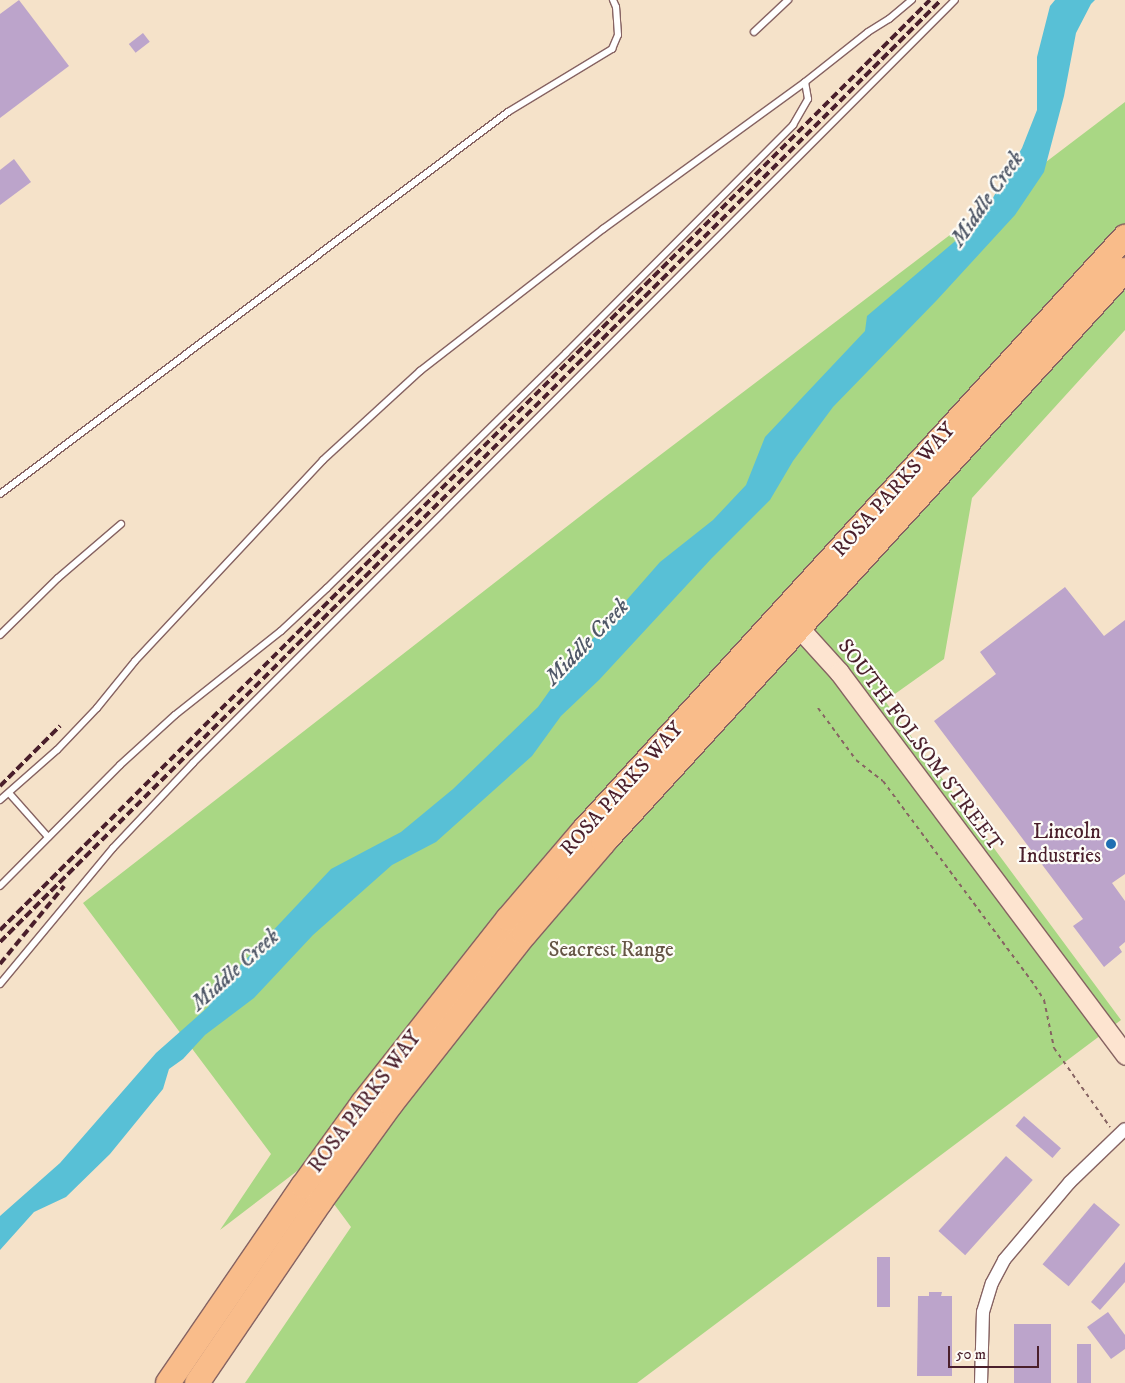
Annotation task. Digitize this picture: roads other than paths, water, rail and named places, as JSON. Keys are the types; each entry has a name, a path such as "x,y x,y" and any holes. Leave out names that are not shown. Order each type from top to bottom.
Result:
{"highway":[{"name":"ROSA PARKS WAY","path":"168,1383 303,1186 432,1014 584,830 1125,237"},
{"name":"ROSA PARKS WAY","path":"196,1383 320,1202 458,1017 604,842 1125,270"}],"street":[{"name":"SOUTH FOLSOM STREET","path":"783,611 800,627 839,672 1125,1055"},
{"path":"981,1383 984,1312 992,1283 1004,1260 1070,1182 1121,1132"}],"lane":[{"path":"0,494 508,112 612,49 618,34 616,7 613,0"},
{"path":"754,32 788,0"},
{"path":"0,800 70,736 97,708 135,661 263,522 376,409 490,314 805,82 912,0"},
{"path":"0,984 113,848 193,763 955,0"},
{"path":"0,886 48,836 175,715 281,631 559,359 793,125 808,99 805,82"},
{"path":"0,636 58,578 121,524"},
{"path":"9,793 48,836"}],"water":[{"path":"1055,0 1095,0 1076,33 1064,96 1044,172 1015,215 937,300 833,407 793,461 770,500 711,559 599,680 561,716 532,756 436,842 392,865 313,935 254,998 205,1035 183,1059 169,1069 163,1089 110,1154 66,1197 34,1212 0,1250 0,1216 60,1163 156,1053 208,1007 218,989 331,869 401,832 453,789 538,707 560,676 660,562 713,520 746,485 765,437 865,331 867,316 980,220 1022,148 1037,110 1037,57 1050,6"}],"railway":[{"path":"0,930 930,0"},
{"path":"0,942 941,0"},
{"path":"0,786 60,726"},
{"path":"0,964 64,886"}],"place":[{"name":"Lincoln Industries","path":"1111,844"}],"water label":[{"name":"Middle Creek","path":"987,199"},
{"name":"Middle Creek","path":"587,642"},
{"name":"Middle Creek","path":"235,970"}],"park label":[{"name":"Seacrest Range","path":"611,950"}]}
